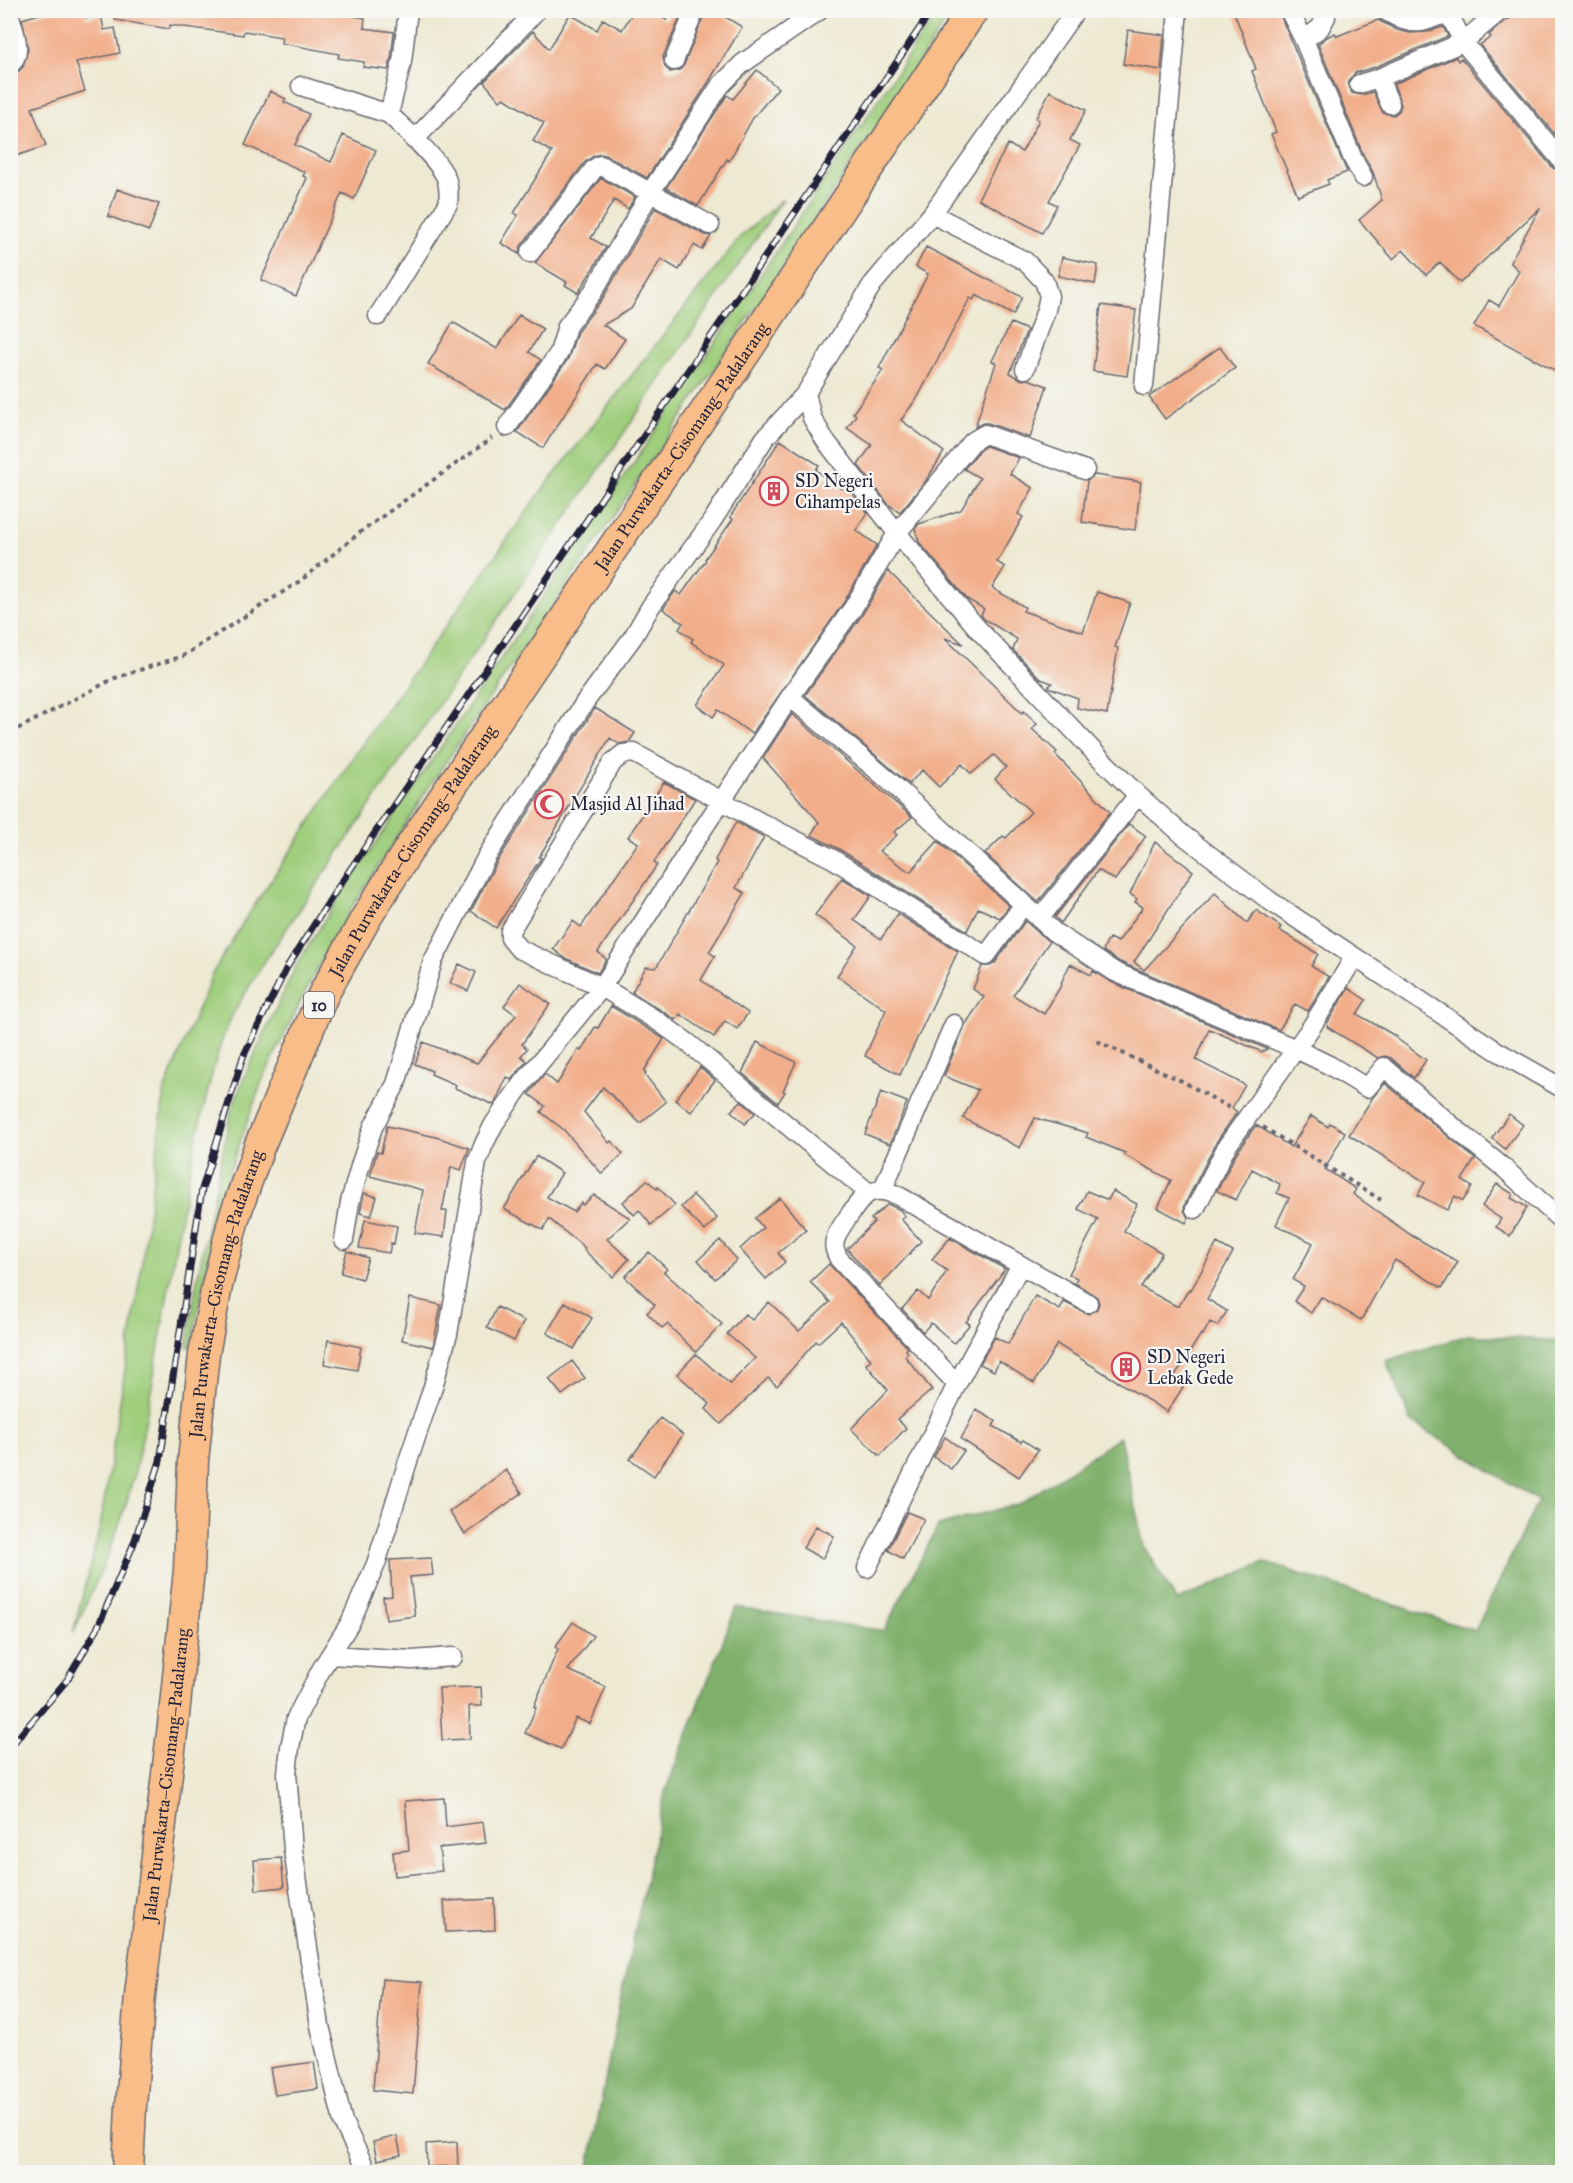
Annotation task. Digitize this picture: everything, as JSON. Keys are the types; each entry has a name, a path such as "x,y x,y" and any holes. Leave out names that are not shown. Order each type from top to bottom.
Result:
{"highway":[{"name":"Jalan Purwakarta–Cisomang–Padalarang","path":"128,2172 130,2106 140,1995 174,1725 189,1570 193,1461 204,1354 231,1229 259,1147 323,995 366,918 409,849 749,347 973,10"}],"street":[{"path":"389,114 402,62 408,10"},
{"path":"414,140 537,10"},
{"path":"674,61 695,10"},
{"path":"507,427 559,353 567,326 593,291 650,193 720,86 742,64 820,10"},
{"path":"344,1240 350,1202 361,1163 373,1127 396,1084 433,961 487,856 585,702 633,637 651,606 712,521 765,438 806,393 872,285 932,214 1076,10"},
{"path":"1144,387 1178,10"},
{"path":"1289,10 1304,40 1353,159 1363,177"},
{"path":"1304,40 1320,28 1326,17 1324,10"},
{"path":"1384,10 1402,20 1420,22 1443,14 1447,15 1463,42 1563,161"},
{"path":"1359,84 1379,78 1463,42 1501,10"},
{"path":"10,16 18,50 15,60 10,65"},
{"path":"1379,78 1390,104"},
{"path":"301,86 389,114 439,166 447,179 448,204 378,316"},
{"path":"530,253 597,166 603,166 710,225"},
{"path":"932,214 1025,261 1044,281 1049,296 1046,310 1025,369"},
{"path":"806,393 812,418 825,440 897,533 978,629 1138,795 1182,835 1270,901 1497,1051 1563,1088"},
{"path":"368,2172 343,2122 320,2026 293,1850 287,1773 296,1718 322,1668 350,1623 376,1563 432,1390 448,1334 477,1162 484,1144 519,1088 602,987 790,697 853,609 897,533 973,441 985,434 1085,470"},
{"path":"790,697 886,779 1054,932 1114,972 1296,1049 1329,1065 1367,1088 1384,1067 1563,1221"},
{"path":"1024,904 986,956 833,859 634,753 623,754 613,762 510,931 510,938 519,949 602,987 687,1042 876,1192 897,1195 1088,1303"},
{"path":"1040,918 1138,795"},
{"path":"1195,1209 1227,1146 1296,1049 1354,958"},
{"path":"954,1024 876,1192 858,1204 835,1238 834,1248 839,1259 957,1384"},
{"path":"867,1568 957,1384 1020,1266"},
{"path":"331,1655 412,1660 453,1657"}],"path":[{"path":"10,733 115,678 183,657 300,581 362,531 507,427"}],"green space":[{"path":"938,11 953,11 734,340 435,778 350,910 314,974 262,1081 229,1173 215,1223 191,1347 187,1347 197,1280 231,1111 296,966 336,902"},
{"path":"783,199 266,959 231,1018 215,1062 196,1141 131,1489 109,1552 73,1633 100,1527 141,1270 165,1089 212,974 244,921 354,756 540,493 740,237"},
{"path":"1468,1335 1562,1341 1562,2172 588,2172 620,2001 665,1792 736,1607 884,1631 938,1526 1021,1503 1120,1437 1144,1547 1177,1601 1264,1562 1475,1631 1538,1501 1411,1421 1386,1361"}],"building":[{"path":"53,10 85,10 87,18 101,15 104,30 115,28 120,53 76,62 85,91 32,108 46,146 10,158 10,76 23,67 28,49 22,19"},
{"path":"116,10 318,10 365,18 364,28 394,32 391,60 388,70 363,67 364,62 338,58 339,54 281,43 282,37 244,31 243,35 170,25 169,29 115,20"},
{"path":"634,10 650,10 666,20 672,10 683,11 663,57 665,67 670,72 680,70 684,65 706,10 714,10 742,27 647,178 605,155 594,156 585,162 521,246 519,254 501,243 518,215 514,213 552,152 533,141 544,123 504,98 500,101 484,82 533,31 549,49 570,14 597,30 603,19 622,30"},
{"path":"1233,10 1278,10 1347,172 1327,180 1329,184 1298,196 1271,134 1276,132 1252,71 1256,69"},
{"path":"1522,10 1563,10 1563,144 1480,45 1491,37 1489,35 1498,27"},
{"path":"1378,20 1397,30 1410,33 1427,32 1443,27 1448,36 1375,67 1355,73 1348,82 1352,93 1362,95 1373,92 1383,113 1394,115 1399,111 1401,105 1394,84 1456,57 1458,61 1461,58 1553,168 1563,172 1563,375 1474,326 1489,300 1499,306 1519,271 1510,262 1540,208 1460,283 1440,262 1426,275 1403,250 1393,259 1359,220 1382,200 1373,172 1363,154 1318,44 1335,33 1337,36"},
{"path":"1128,30 1164,35 1161,70 1123,64"},
{"path":"757,70 778,88 753,118 729,161 727,159 698,206 666,188 727,95 733,99"},
{"path":"270,91 286,99 284,102 309,114 295,145 331,162 343,135 376,150 354,199 342,193 296,296 261,280 307,178 303,176 305,172 245,145"},
{"path":"1050,91 1086,110 1070,140 1080,145 1049,201 1057,205 1042,233 978,199 1008,144 1022,152 1039,120 1036,118"},
{"path":"601,178 635,197 628,209 614,200 591,238 606,247 578,293 565,285 567,282 535,263"},
{"path":"117,189 159,204 149,231 108,216"},
{"path":"655,208 711,236 702,250 694,245 679,270 661,259 631,309 603,325 625,339 605,369 597,364 543,448 517,432 568,359 577,332 603,298"},
{"path":"926,247 1022,297 1013,315 976,295 973,300 970,298 919,395 901,420 944,452 925,482 900,512 889,505 858,465 872,445 847,428 856,415 853,413 883,370 879,368 928,274 916,267"},
{"path":"1062,257 1098,265 1095,284 1058,276"},
{"path":"1101,305 1136,310 1127,376 1093,371"},
{"path":"519,315 543,329 529,352 541,360 505,410 428,364 453,322 497,349"},
{"path":"1011,323 1027,330 1010,373 1022,380 1028,379 1047,386 1030,438 988,423 975,427 996,363 992,361"},
{"path":"1220,347 1235,368 1165,419 1149,397"},
{"path":"780,440 819,465 816,470 842,489 845,484 868,513 856,530 877,545 844,602 752,734 718,710 713,717 697,705 724,665 691,642 693,639 679,629 683,623 663,609 675,591 681,595 706,560 733,519 730,517"},
{"path":"986,446 1019,458 1010,474 1033,488 1018,514 1023,517 997,562 1005,567 992,588 1025,607 1023,611 1083,632 1097,592 1130,603 1115,647 1118,648 1107,714 1077,708 1078,698 1048,687 1052,683 1041,679 1013,650 1017,639 984,619 981,615 984,609 967,599 919,542 915,529 919,524 961,510 980,478 964,469"},
{"path":"1095,475 1141,482 1135,530 1082,522 1087,481"},
{"path":"888,571 963,644 945,638 1022,713 1024,711 1037,724 1032,729 1057,752 1055,754 1110,812 1038,902 985,854 1003,836 1006,838 1031,812 995,779 1006,767 994,755 971,774 962,764 939,787 922,770 909,784 805,695 862,615"},
{"path":"595,708 635,733 629,742 619,744 610,738 539,857 541,858 496,928 471,911 497,862"},
{"path":"792,714 912,817 894,832 897,835 879,851 910,872 938,841 1009,906 1000,918 978,908 967,931 839,849 811,835 819,822 763,758"},
{"path":"664,782 695,799 654,862 657,865 598,952 606,959 598,973 565,958 553,949 573,921 581,927 638,843 628,837"},
{"path":"736,822 764,837 736,888 745,893 709,952 715,956 701,980 748,1013 737,1029 725,1021 714,1037 680,1014 676,1020 632,992 646,967 656,968 717,862 715,860"},
{"path":"1129,824 1146,836 1115,880 1098,870 1061,923 1055,917"},
{"path":"1155,842 1193,871 1134,962 1144,970 1215,893 1247,923 1256,910 1281,927 1279,930 1318,954 1311,966 1329,977 1308,1011 1295,1004 1279,1030 1120,962 1103,951 1109,938 1118,942 1143,907 1135,902 1137,899 1130,894"},
{"path":"842,878 871,896 854,920 881,939 898,914 958,951 900,1075 865,1056 886,1010 837,976 857,945 815,915"},
{"path":"1025,921 1049,942 1013,995 1044,1014 1062,984 1070,964 1091,975 1093,971 1111,982 1267,1049 1262,1052 1209,1029 1196,1060 1245,1085 1232,1108 1237,1112 1217,1141 1185,1204 1184,1210 1188,1218 1186,1223 1158,1208 1171,1180 1124,1155 1125,1153 1086,1137 1088,1133 1035,1118 1020,1148 963,1118 978,1090 944,1076 965,1025 984,997 973,989 982,966 995,963"},
{"path":"459,964 476,972 468,991 450,983"},
{"path":"520,983 550,1004 522,1044 527,1049 521,1056 527,1061 511,1080 507,1077 494,1105 455,1088 456,1085 415,1064 423,1042 477,1063 516,1015 504,1006"},
{"path":"1348,988 1366,1000 1357,1014 1397,1037 1426,1060 1414,1078 1391,1058 1385,1056 1378,1058 1327,1027"},
{"path":"611,1006 664,1039 644,1071 666,1102 640,1123 603,1087 584,1112 609,1143 611,1141 623,1154 602,1174 564,1130 541,1112 545,1106 529,1094 545,1074 557,1084 595,1027 598,1028"},
{"path":"757,1042 796,1062 783,1091 785,1092 778,1103 742,1073"},
{"path":"700,1067 715,1080 691,1112 675,1100"},
{"path":"1385,1083 1475,1159 1462,1180 1472,1187 1463,1201 1455,1196 1447,1210 1418,1195 1425,1182 1349,1135 1373,1097"},
{"path":"881,1092 907,1102 890,1144 865,1134"},
{"path":"741,1101 755,1113 745,1124 731,1111"},
{"path":"1509,1114 1523,1125 1505,1149 1492,1138"},
{"path":"1311,1116 1328,1127 1330,1123 1345,1132 1325,1169 1356,1189 1353,1194 1411,1235 1458,1262 1442,1288 1395,1260 1361,1320 1321,1297 1311,1313 1294,1301 1304,1286 1293,1280 1313,1243 1276,1225 1289,1198 1277,1193 1280,1184 1252,1169 1236,1200 1217,1191 1237,1152 1256,1125 1291,1147"},
{"path":"387,1126 436,1137 469,1148 461,1170 451,1167 442,1211 447,1211 444,1237 415,1233 423,1190 370,1176 377,1152 381,1153"},
{"path":"536,1156 562,1173 547,1197 574,1212 581,1203 583,1205 594,1195 630,1218 607,1239 629,1259 613,1277 584,1250 585,1248 549,1219 543,1230 504,1209"},
{"path":"647,1180 657,1189 658,1187 675,1205 651,1225 639,1210 634,1215 623,1202"},
{"path":"1497,1184 1513,1194 1511,1198 1527,1207 1510,1236 1496,1227 1501,1219 1482,1206"},
{"path":"1087,1191 1108,1200 1113,1191 1137,1204 1124,1231 1162,1253 1141,1287 1176,1306 1179,1306 1189,1289 1191,1290 1217,1243 1233,1252 1207,1299 1227,1311 1218,1326 1210,1322 1174,1377 1185,1384 1167,1412 1057,1344 1034,1383 999,1361 994,1371 980,1364 995,1337 1008,1344 1035,1296 1060,1310 1064,1302 1088,1314 1097,1309 1099,1303 1097,1297 1075,1283 1077,1278 1069,1274 1098,1219 1078,1209"},
{"path":"364,1193 377,1197 371,1216 360,1213"},
{"path":"693,1195 717,1218 705,1231 681,1207"},
{"path":"780,1198 806,1230 778,1253 785,1262 766,1279 740,1249 763,1228 755,1218"},
{"path":"888,1204 900,1210 905,1216 901,1219 921,1241 880,1286 847,1249 874,1222 871,1219"},
{"path":"365,1220 397,1226 394,1244 391,1243 389,1253 359,1248"},
{"path":"950,1238 1005,1269 966,1322 970,1324 954,1343 931,1323 923,1332 902,1309 918,1291 928,1300 947,1271 932,1259"},
{"path":"720,1240 737,1260 715,1279 698,1260"},
{"path":"347,1251 368,1258 362,1279 341,1273"},
{"path":"649,1252 667,1269 664,1272 722,1324 696,1352 667,1324 662,1328 647,1313 655,1305 625,1277"},
{"path":"829,1264 908,1348 905,1356 932,1390 897,1419 906,1428 880,1456 851,1429 888,1390 866,1364 871,1360 841,1322 818,1343 816,1341 777,1386 768,1378 721,1424 706,1409 710,1404 677,1374 696,1354 730,1384 755,1358 727,1334 745,1314 752,1320 769,1302 799,1331 830,1302 810,1282"},
{"path":"410,1298 441,1305 433,1347 402,1340"},
{"path":"565,1302 592,1318 574,1349 547,1333"},
{"path":"497,1307 524,1321 514,1341 487,1328"},
{"path":"328,1340 361,1347 357,1370 324,1364"},
{"path":"572,1361 585,1378 562,1395 549,1379"},
{"path":"976,1410 996,1421 993,1426 1038,1450 1019,1477 961,1439"},
{"path":"660,1418 683,1435 654,1476 630,1459"},
{"path":"945,1437 964,1451 951,1469 934,1457"},
{"path":"506,1470 522,1493 465,1534 449,1512"},
{"path":"907,1512 924,1519 903,1559 888,1550"},
{"path":"816,1526 834,1536 822,1559 803,1548"},
{"path":"431,1558 433,1575 410,1577 415,1616 386,1620 383,1597 392,1596 390,1560"},
{"path":"573,1622 593,1636 568,1670 606,1687 590,1724 576,1718 561,1749 525,1733 558,1649 555,1647"},
{"path":"481,1687 482,1706 469,1706 470,1739 442,1740 439,1688"},
{"path":"444,1798 446,1827 483,1822 486,1843 439,1848 442,1871 395,1876 393,1852 409,1850 405,1801"},
{"path":"281,1858 284,1887 256,1890 254,1860"},
{"path":"494,1899 495,1930 446,1932 444,1901"},
{"path":"382,1979 422,1982 413,2094 373,2090"},
{"path":"314,2062 318,2089 275,2095 270,2068"},
{"path":"397,2136 401,2155 377,2160 373,2142"},
{"path":"457,2142 458,2166 427,2167 426,2144"}],"railway":[{"path":"10,1747 67,1680 97,1629 134,1543 160,1461 202,1189 243,1057 287,967 337,889 932,10"}],"place":[{"name":"SD Negeri Cihampelas","path":"774,491"},
{"name":"Masjid Al Jihad","path":"549,804"},
{"name":"SD Negeri Lebak Gede","path":"1126,1367"}]}
